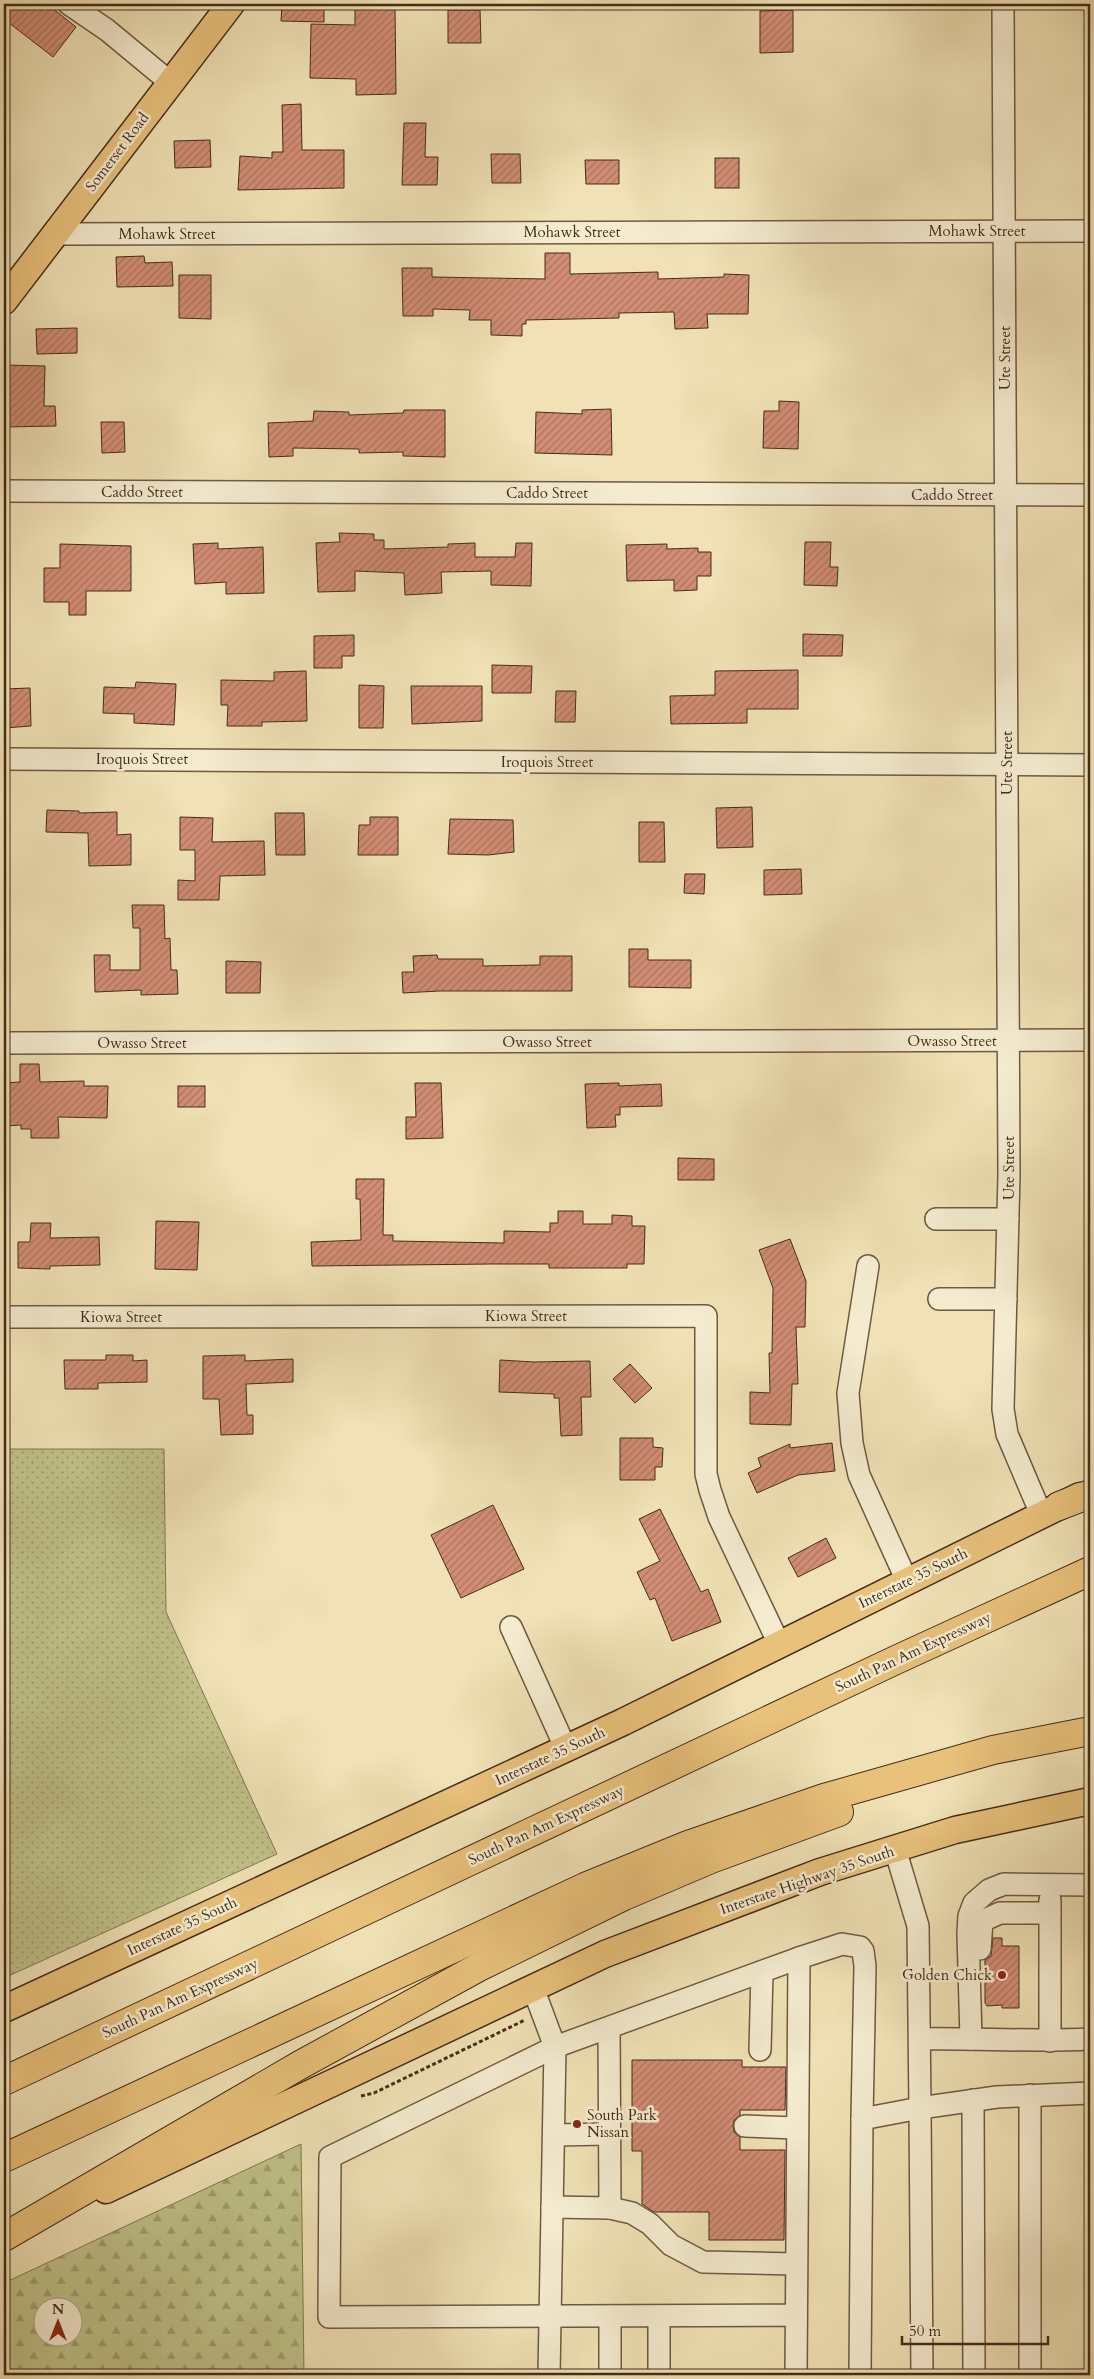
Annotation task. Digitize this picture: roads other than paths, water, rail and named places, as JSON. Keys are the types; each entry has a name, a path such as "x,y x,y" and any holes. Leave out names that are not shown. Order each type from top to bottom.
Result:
{"highway":[{"path":"1050,1510 1090,1492"},
{"name":"South Pan Am Expressway","path":"4,2081 889,1663 1090,1571"},
{"path":"4,2158 585,1887 688,1845 772,1815 993,1750 1090,1731"},
{"path":"4,2238 300,2065 479,1967 624,1896 711,1860 849,1809 993,1750"}],"main road":[{"name":"Somerset Road","path":"4,301 231,4"},
{"name":"Interstate 35 South","path":"4,2009 623,1722 1050,1510"},
{"name":"Interstate Highway 35 South","path":"533,1988 615,1950 820,1872 955,1830 1090,1801"},
{"path":"4,2238 533,1988"}],"street":[{"path":"69,4 107,30 171,82"},
{"name":"Ute Street","path":"1003,4 1009,1040 1008,1219 1003,1408 1008,1434 1050,1510"},
{"name":"Mohawk Street","path":"55,234 1090,232"},
{"name":"Caddo Street","path":"4,491 1090,495"},
{"name":"Iroquois Street","path":"4,759 1090,765"},
{"name":"Owasso Street","path":"4,1043 1090,1040"},
{"path":"936,1220 1008,1219"},
{"path":"868,1266 848,1393 852,1443 859,1475 907,1581"},
{"path":"939,1299 1006,1299"},
{"name":"Kiowa Street","path":"4,1317 706,1316 706,1465 710,1490 719,1517 779,1644"},
{"path":"511,1627 566,1749"},
{"path":"895,1849 918,1926 922,2375"},
{"path":"971,2030 968,1933 969,1916 974,1903 989,1890 1004,1884 1090,1885"},
{"path":"1044,1884 1050,1913 1050,2041"},
{"path":"971,2030 976,2012 982,1922 1000,1913 1050,1913"},
{"path":"796,2315 329,2317 330,2157 555,2047 799,1958 842,1944 860,1946 863,1951 865,1966 860,2375"},
{"path":"796,2375 799,1958"},
{"path":"760,2050 762,1972"},
{"path":"533,1988 555,2047 550,2375"},
{"path":"609,2028 610,2208"},
{"path":"920,2039 971,2030 1050,2041 1090,2039"},
{"path":"862,2119 973,2100 1030,2095 1090,2093"},
{"path":"1030,2095 1030,2375"},
{"path":"973,2100 974,2375"},
{"path":"745,2126 798,2128"},
{"path":"554,2135 609,2134"},
{"path":"552,2207 610,2208 632,2212 650,2224 671,2245 703,2262 796,2264"},
{"path":"610,2316 610,2375"},
{"path":"659,2316 659,2375"}],"place":[{"name":"Golden Chick","path":"1002,1975"},
{"name":"South Park Nissan","path":"577,2124"}]}
